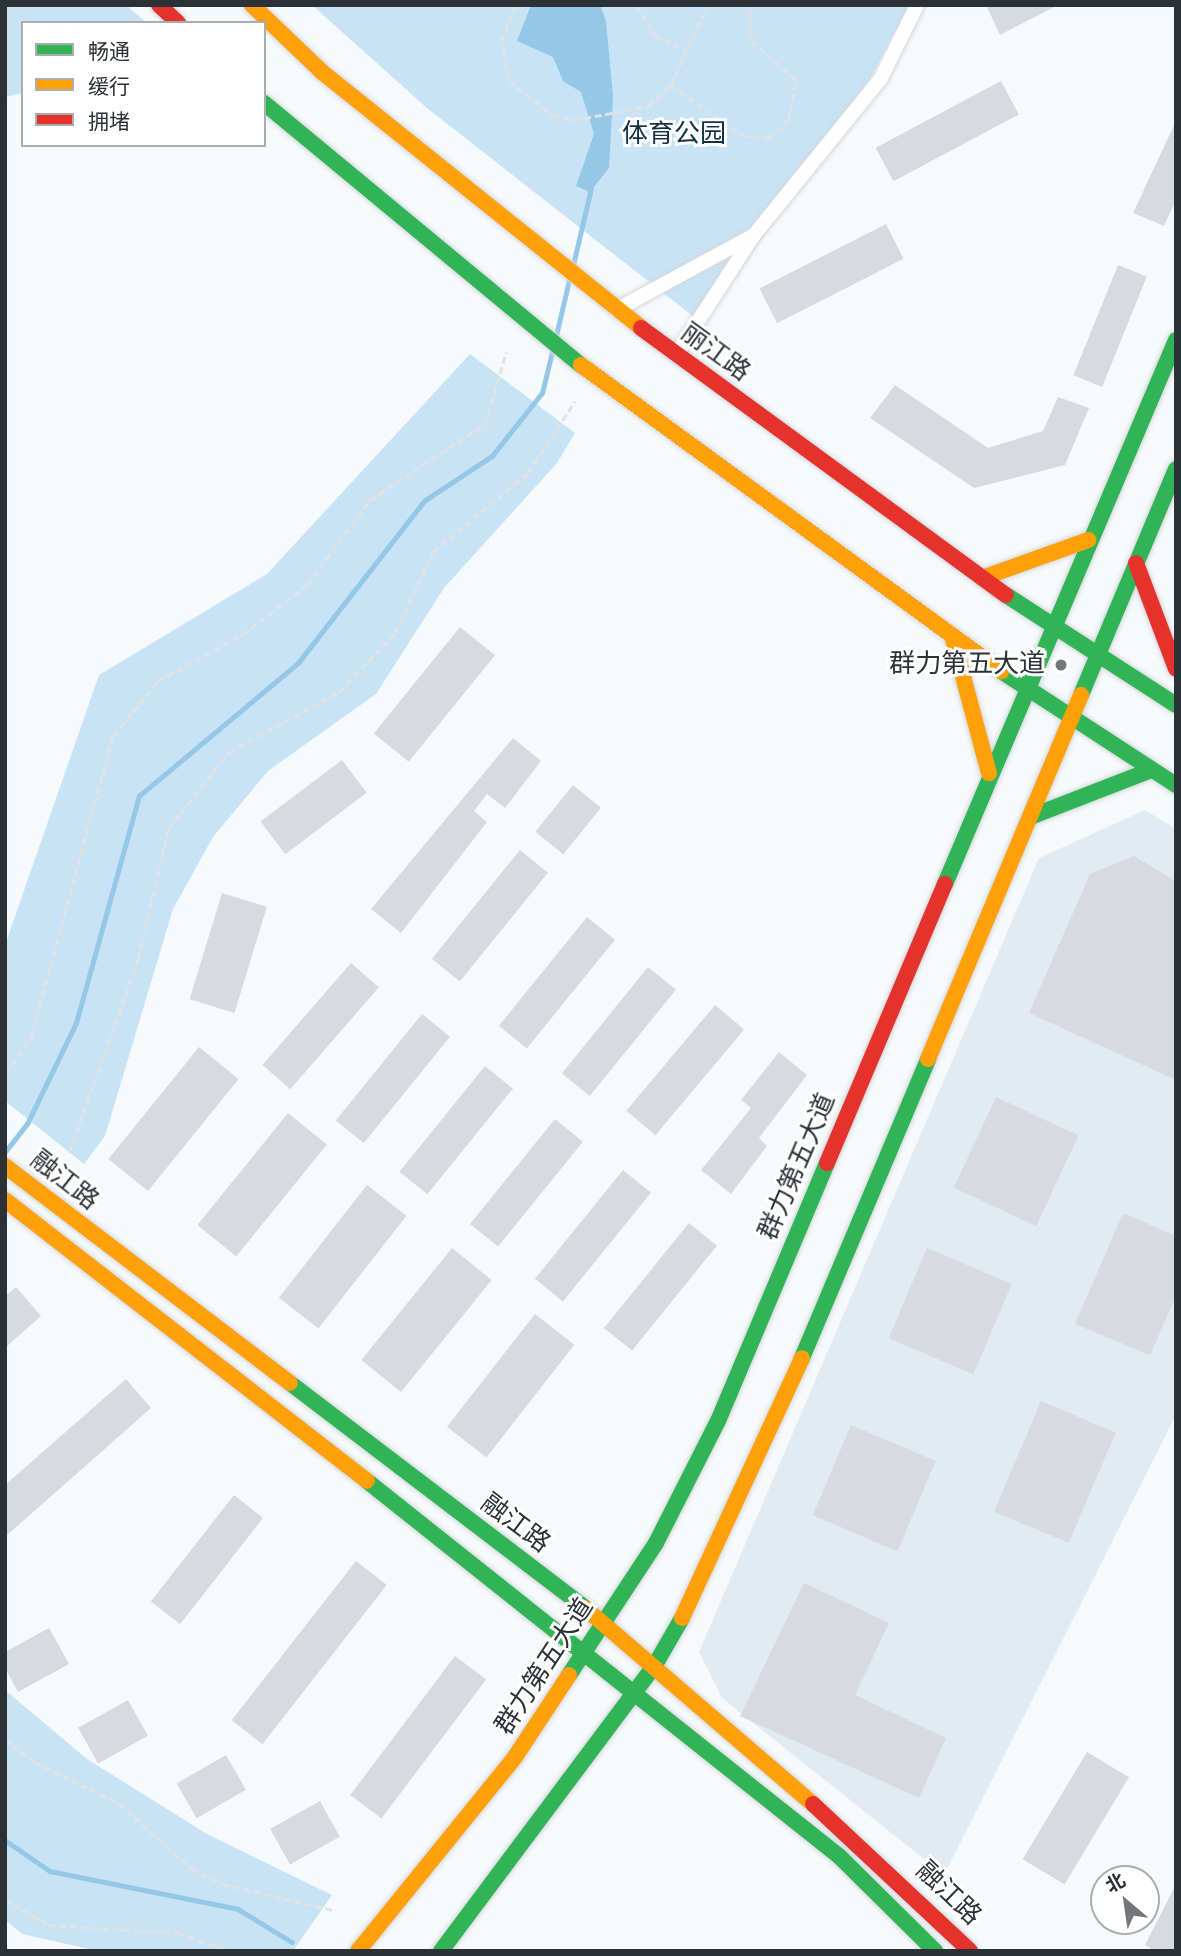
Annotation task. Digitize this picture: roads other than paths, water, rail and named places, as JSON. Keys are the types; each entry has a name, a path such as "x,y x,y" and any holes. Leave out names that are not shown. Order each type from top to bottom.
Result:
{"main road":[{"path":"159,5 175,21"},
{"name":"丽江路","path":"252,5 322,72 616,310 1049,627 1176,705"},
{"path":"266,105 575,360 1070,722 1176,785"},
{"name":"群力第五大道","path":"362,1946 515,1758 656,1543 718,1421 1049,627 1176,341"},
{"path":"441,1951 655,1665 752,1477 1176,469"},
{"path":"982,578 1088,540"},
{"path":"1136,563 1176,669"},
{"path":"953,639 989,773"},
{"path":"1030,817 1151,770"},
{"name":"融江路","path":"5,1167 603,1622 869,1853 970,1951"},
{"name":"融江路","path":"5,1200 636,1690 840,1857 935,1951"}],"street":[{"path":"676,355 754,235 881,78 917,5"},
{"path":"616,310 754,235"}],"water":[{"path":"531,5 600,5 606,21 613,97 609,168 590,192 576,186 594,134 581,92 563,81 553,57 517,41"}],"waterway":[{"path":"573,265 591,188"},
{"path":"556,336 569,280"},
{"path":"5,1152 27,1124 76,1023 139,796 298,663 424,501 492,456 542,393 553,348"},
{"path":"5,1840 50,1871 238,1909 292,1942"}],"place":[{"name":"群力第五大道","path":"1061,665"}],"park label":[{"name":"体育公园","path":"674,135"}]}
